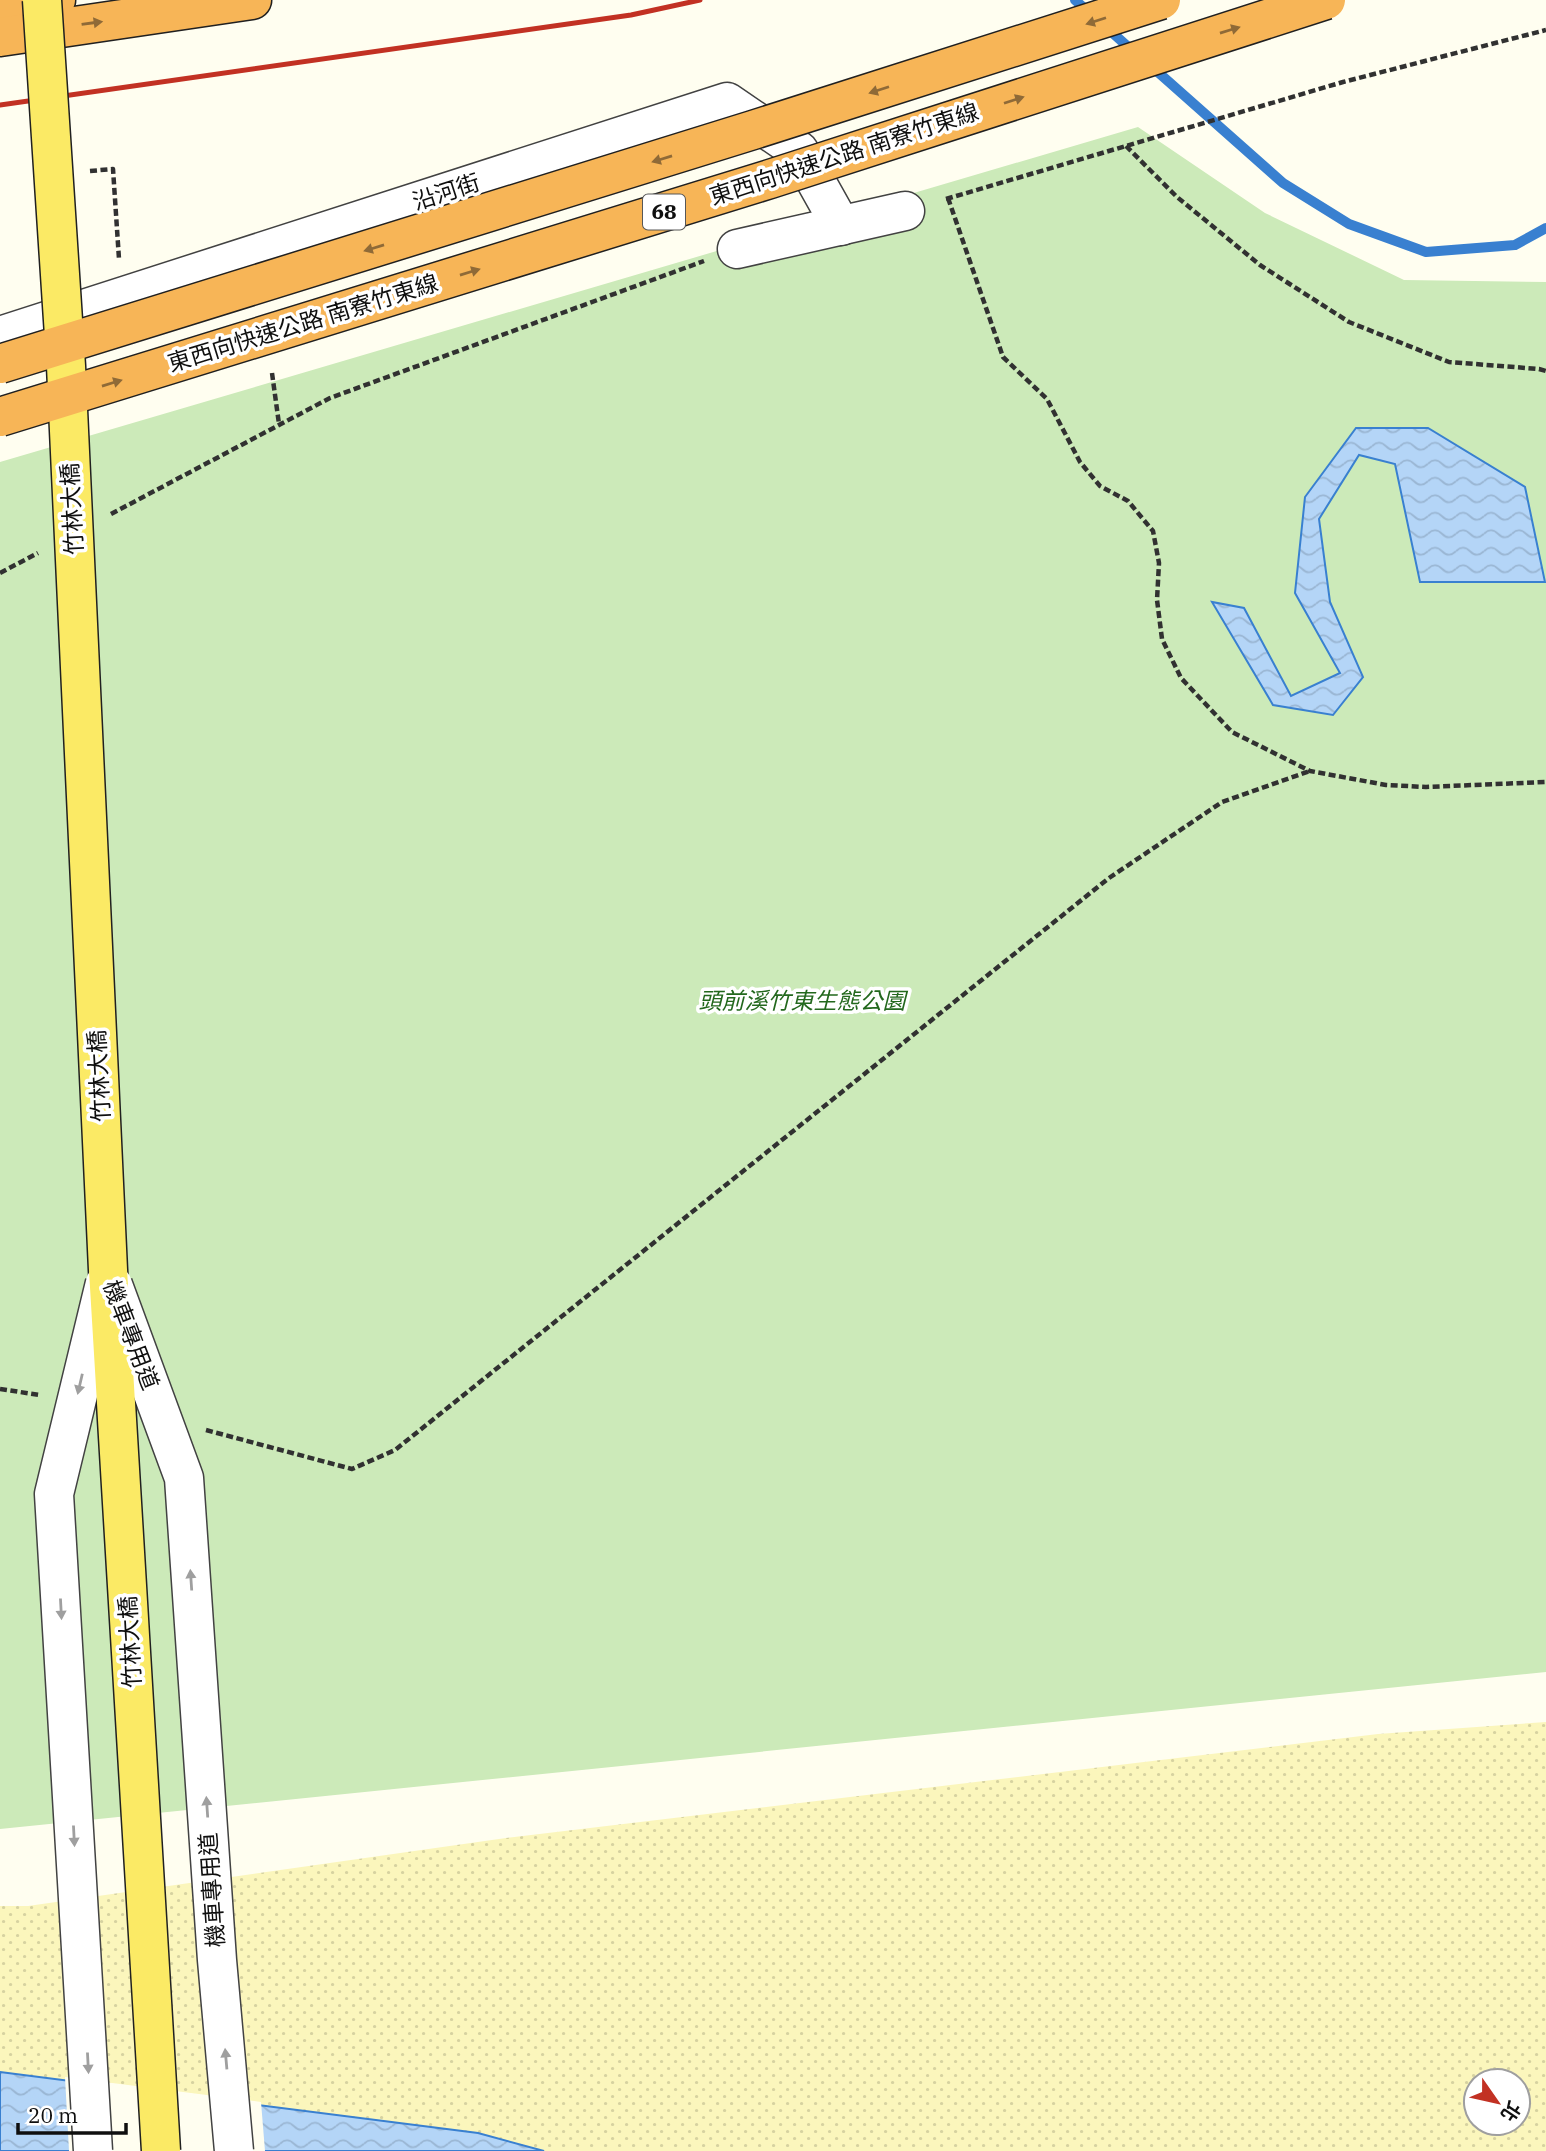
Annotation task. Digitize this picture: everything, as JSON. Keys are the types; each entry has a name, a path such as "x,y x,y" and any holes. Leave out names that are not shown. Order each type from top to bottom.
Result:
{"highway":[{"path":"0,8 56,0"},
{"path":"0,37 252,0"},
{"name":"68","path":"0,364 740,135 1160,0"},
{"name":"東西向快速公路 南寮竹東線","path":"0,417 770,179 1326,0"}],"main road":[{"name":"竹林大橋","path":"42,0 66,366 108,1270 161,2151"}],"street":[{"name":"沿河街","path":"0,336 727,102 799,151 841,226"},
{"path":"737,249 905,211"},
{"name":"機車專用道","path":"93,2151 54,1494 108,1270"},
{"name":"機車專用道","path":"108,1270 184,1478 216,1946 234,2151"}],"path":[{"path":"905,211 1343,82 1546,30"},
{"path":"1126,146 1177,197 1260,265 1349,322 1449,362 1546,370"},
{"path":"54,176 113,169 121,296"},
{"path":"948,198 1003,357 1046,399 1080,462 1100,486 1128,501 1153,531 1159,563 1157,600 1162,639 1181,677 1232,732 1310,771 1386,785 1426,788 1546,782"},
{"path":"109,515 330,398 737,249"},
{"path":"0,573 48,547"},
{"path":"205,1430 352,1469 395,1450 1109,878 1222,802 1310,771"},
{"path":"0,1389 45,1396"}],"sand":[{"path":"1546,1722 1546,2151 0,2151 0,1906 28,1906 506,1838 1378,1734"}],"green space":[{"name":"頭前溪竹東生態公園","path":"1138,127 1265,213 1404,280 1546,282 1546,1672 0,1829 0,462"}],"water":[{"path":"1356,428 1428,428 1525,487 1545,582 1420,582 1395,464 1359,455 1319,519 1330,602 1363,677 1333,715 1273,705 1212,602 1244,608 1291,696 1340,673 1295,593 1305,497"},
{"path":"0,2072 478,2133 544,2151 0,2151"}],"pier":[{"path":"65,2077 261,2102 265,2151 69,2151"}],"waterway":[{"path":"1075,0 1091,14"},
{"path":"1106,27 1136,54"},
{"path":"1151,66 1283,183 1349,224 1426,252 1515,245 1546,228"}],"railway":[{"path":"0,105 631,15 700,0"}]}
